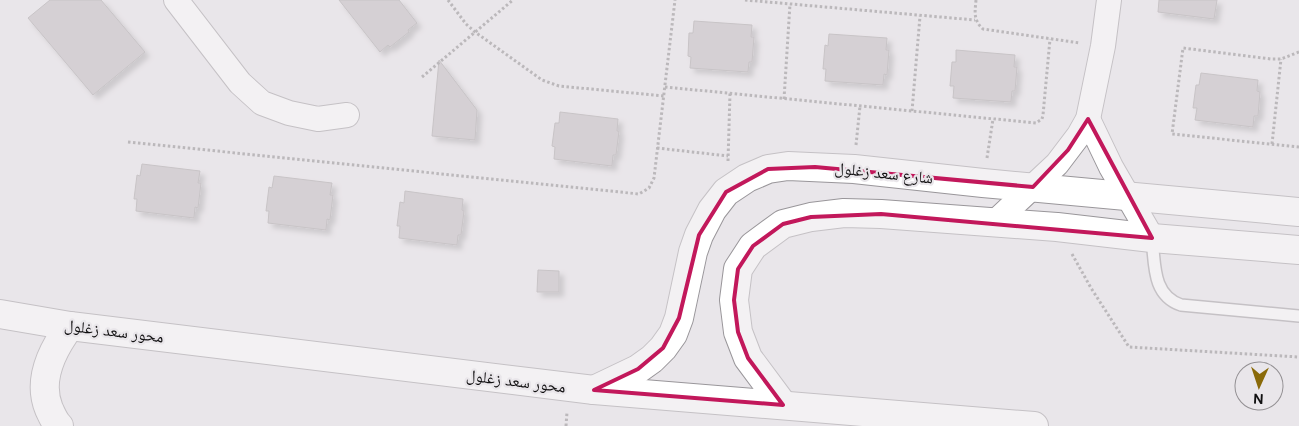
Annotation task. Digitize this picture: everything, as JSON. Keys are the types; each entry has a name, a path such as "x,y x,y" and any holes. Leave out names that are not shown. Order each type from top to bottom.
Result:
{"street":[{"path":"176,0 240,83 262,103 289,113 318,118 348,115"},
{"path":"994,223 1033,187 1068,150 1088,119 1109,0"},
{"path":"1088,119 1110,167 1152,238"},
{"name":"شارع سعد زغلول","path":"594,390 638,369 663,348 673,334 679,318 688,267 699,235 712,210 726,192 747,178 768,169 797,166 854,169 983,183 1299,212"},
{"path":"783,405 748,358 738,332 734,300 738,269 753,246 783,224 811,216 844,213 881,214 1299,250"},
{"name":"محور سعد زغلول","path":"0,314 70,326 594,390 1034,426"},
{"path":"59,426 55,422 46,402 44,381 59,341 70,326"}],"lane":[{"path":"1152,238 1159,285 1167,298 1174,302 1181,305 1299,316"}],"path":[{"path":"448,0 466,24 475,32 542,80 559,86 664,96"},
{"path":"422,77 512,0"},
{"path":"128,142 639,194 652,184 675,0"},
{"path":"745,0 976,20"},
{"path":"976,0 974,15 983,29 1102,46"},
{"path":"784,99 790,4"},
{"path":"912,111 920,16"},
{"path":"665,87 1036,123 1042,119 1050,39"},
{"path":"1299,52 1281,59 1270,59 1183,48 1172,134 1299,147"},
{"path":"1272,144 1281,59"},
{"path":"726,192 730,94"},
{"path":"854,169 860,106"},
{"path":"983,183 992,119"},
{"path":"657,148 728,156"},
{"path":"1057,228 1091,288 1129,347 1299,357"}],"highlighted area":[{"path":"1088,119 1152,238 881,214 811,217 783,224 753,246 738,269 734,300 738,332 748,358 783,405 594,390 638,369 663,348 679,318 699,235 726,192 768,169 815,167 1033,187 1068,150"}],"building":[{"path":"50,0 101,0 145,52 93,95 28,18"},
{"path":"339,0 399,0 417,23 390,47 388,45 380,52"},
{"path":"1159,0 1217,0 1214,19 1158,12"},
{"path":"694,21 752,25 751,37 754,37 752,62 749,62 748,72 690,68 691,57 688,56 689,33 693,33"},
{"path":"829,34 887,38 886,50 889,50 887,75 884,74 883,85 825,81 826,69 823,69 825,45 828,46"},
{"path":"956,50 1015,55 1014,67 1017,67 1015,91 1012,91 1011,102 953,98 954,86 950,86 952,62 956,62"},
{"path":"439,60 477,110 475,140 432,136"},
{"path":"1201,73 1258,80 1257,91 1260,92 1258,116 1254,116 1253,127 1195,120 1197,108 1193,108 1196,85 1199,85"},
{"path":"560,112 618,119 617,131 619,131 616,155 613,155 612,166 554,159 555,147 552,146 555,123 559,123"},
{"path":"142,164 200,171 198,183 201,183 198,208 195,207 194,218 136,211 137,199 134,199 137,175 140,176"},
{"path":"274,176 332,183 330,195 333,195 330,220 327,219 326,230 268,223 269,211 266,211 269,187 272,188"},
{"path":"405,191 463,199 462,210 464,211 461,235 458,235 457,245 399,238 400,226 397,226 400,202 404,203"},
{"path":"538,270 559,271 559,292 537,292"}]}
